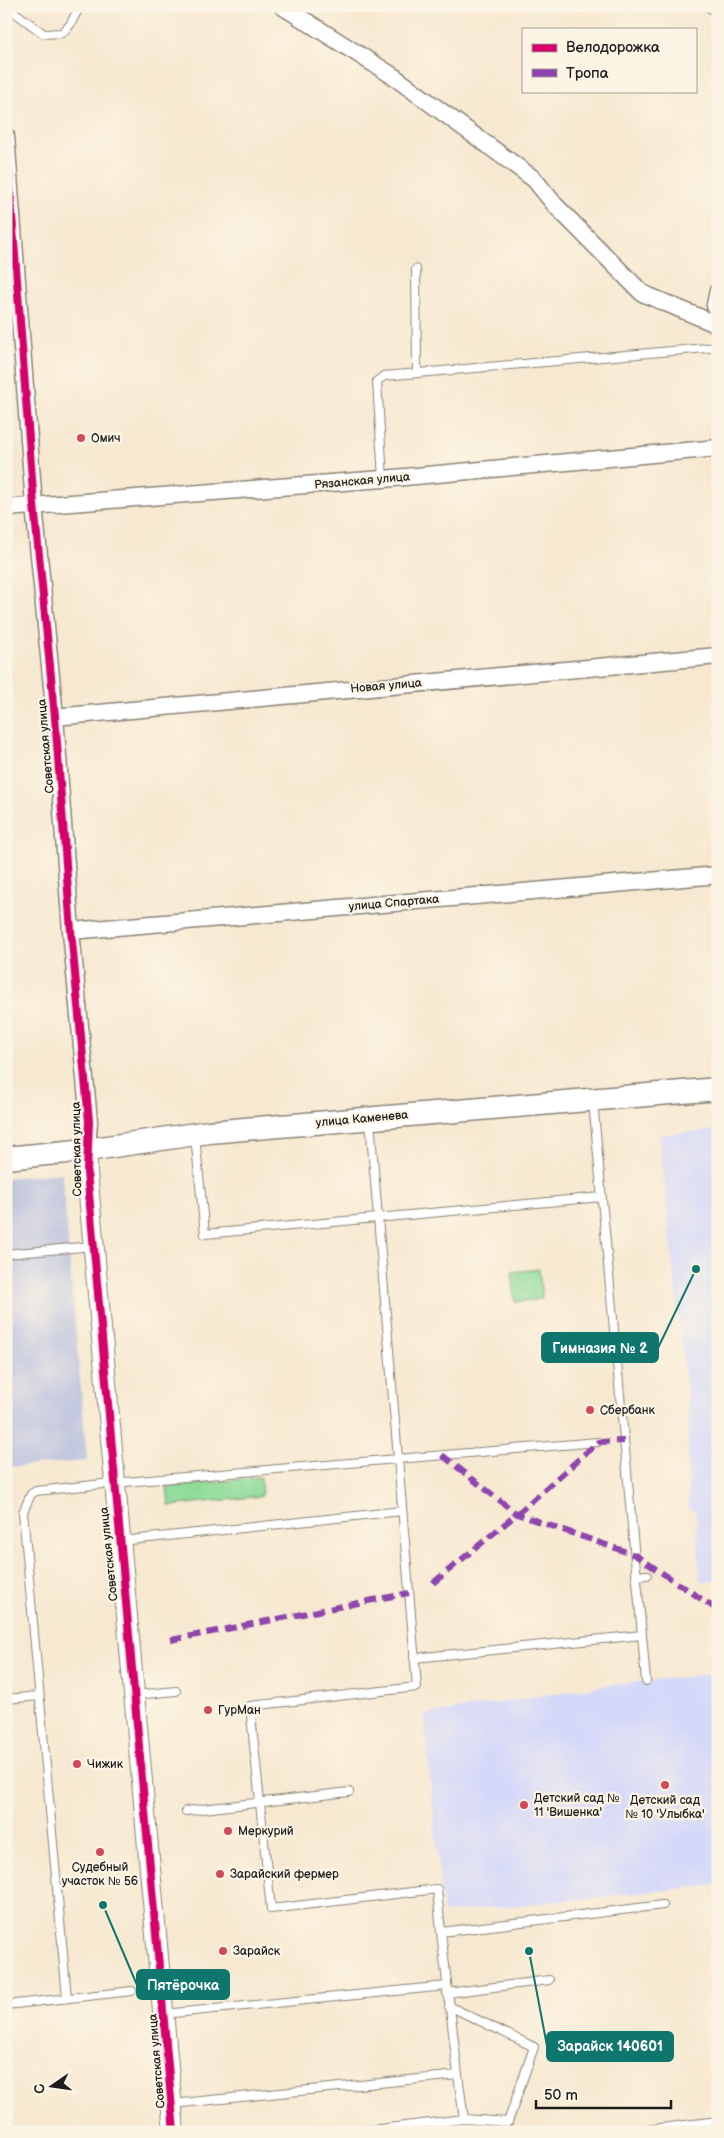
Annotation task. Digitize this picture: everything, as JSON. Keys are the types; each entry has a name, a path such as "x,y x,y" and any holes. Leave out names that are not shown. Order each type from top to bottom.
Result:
{"main road":[{"name":"улица Каменева","path":"6,1158 87,1150 195,1134 718,1089"}],"street":[{"path":"282,6 393,76 534,179 555,204 642,293 718,325"},
{"name":"Советская улица","path":"6,136 9,209 89,1121 86,1172 119,1541 136,1695 174,2132"},
{"path":"718,291 716,305 718,315"},
{"name":"Рязанская улица","path":"6,508 383,480 718,448"},
{"name":"Новая улица","path":"55,717 718,656"},
{"name":"улица Спартака","path":"71,931 718,875"}],"lane":[{"path":"6,6 44,34 62,33 70,25 80,6"},
{"path":"707,6 718,13"},
{"path":"416,269 417,373"},
{"path":"383,480 377,381 384,376 718,347"},
{"path":"592,1100 646,1681"},
{"path":"370,1119 417,1687 250,1706 271,1909 437,1889 447,1989 464,2119"},
{"path":"195,1134 205,1234 601,1197"},
{"path":"6,1254 93,1246"},
{"path":"67,1998 22,1512 31,1494 36,1491 114,1483 598,1442"},
{"path":"119,1541 402,1511"},
{"path":"636,1576 647,1575"},
{"path":"414,1658 642,1635"},
{"path":"136,1695 176,1691"},
{"path":"6,1699 39,1696"},
{"path":"186,1811 349,1792"},
{"path":"441,1932 663,1905"},
{"path":"164,2014 549,1980"},
{"path":"6,2005 132,1991"},
{"path":"354,2132 464,2119 508,2122 534,2047 449,2006"},
{"path":"172,2104 458,2075"},
{"path":"628,2132 718,2121"}],"shaded area":[{"path":"718,1130 718,1580 700,1582 696,1511 688,1509 688,1402 659,1135"},
{"path":"62,1173 87,1461 6,1467 6,1178"},
{"name":"Детский сад № 11 'Вишенка'","path":"718,1673 718,1885 443,1913 424,1715 602,1686"}],"green space":[{"path":"539,1269 542,1299 515,1302 512,1272"},
{"path":"261,1477 262,1496 169,1506 167,1487"}],"marked path":[{"path":"433,1583 517,1514 598,1442 624,1441"},
{"path":"442,1455 517,1514 635,1555 718,1610"},
{"path":"171,1640 409,1593"}],"cycle path":[{"path":"6,136 34,505 55,717 71,931 89,1121 87,1172 174,2132"}],"place":[{"name":"Омич","path":"81,438"},
{"name":"Гимназия № 2","path":"696,1269"},
{"name":"Сбербанк","path":"590,1410"},
{"name":"ГурМан","path":"208,1710"},
{"name":"Чижик","path":"77,1764"},
{"name":"Детский сад № 10 'Улыбка'","path":"665,1785"},
{"name":"Детский сад № 11 'Вишенка'","path":"524,1805"},
{"name":"Меркурий","path":"228,1831"},
{"name":"Судебный участок № 56","path":"100,1852"},
{"name":"Зарайский фермер","path":"220,1874"},
{"name":"Пятёрочка","path":"103,1905"},
{"name":"Зарайск","path":"223,1951"},
{"name":"Зарайск 140601","path":"529,1951"}]}
